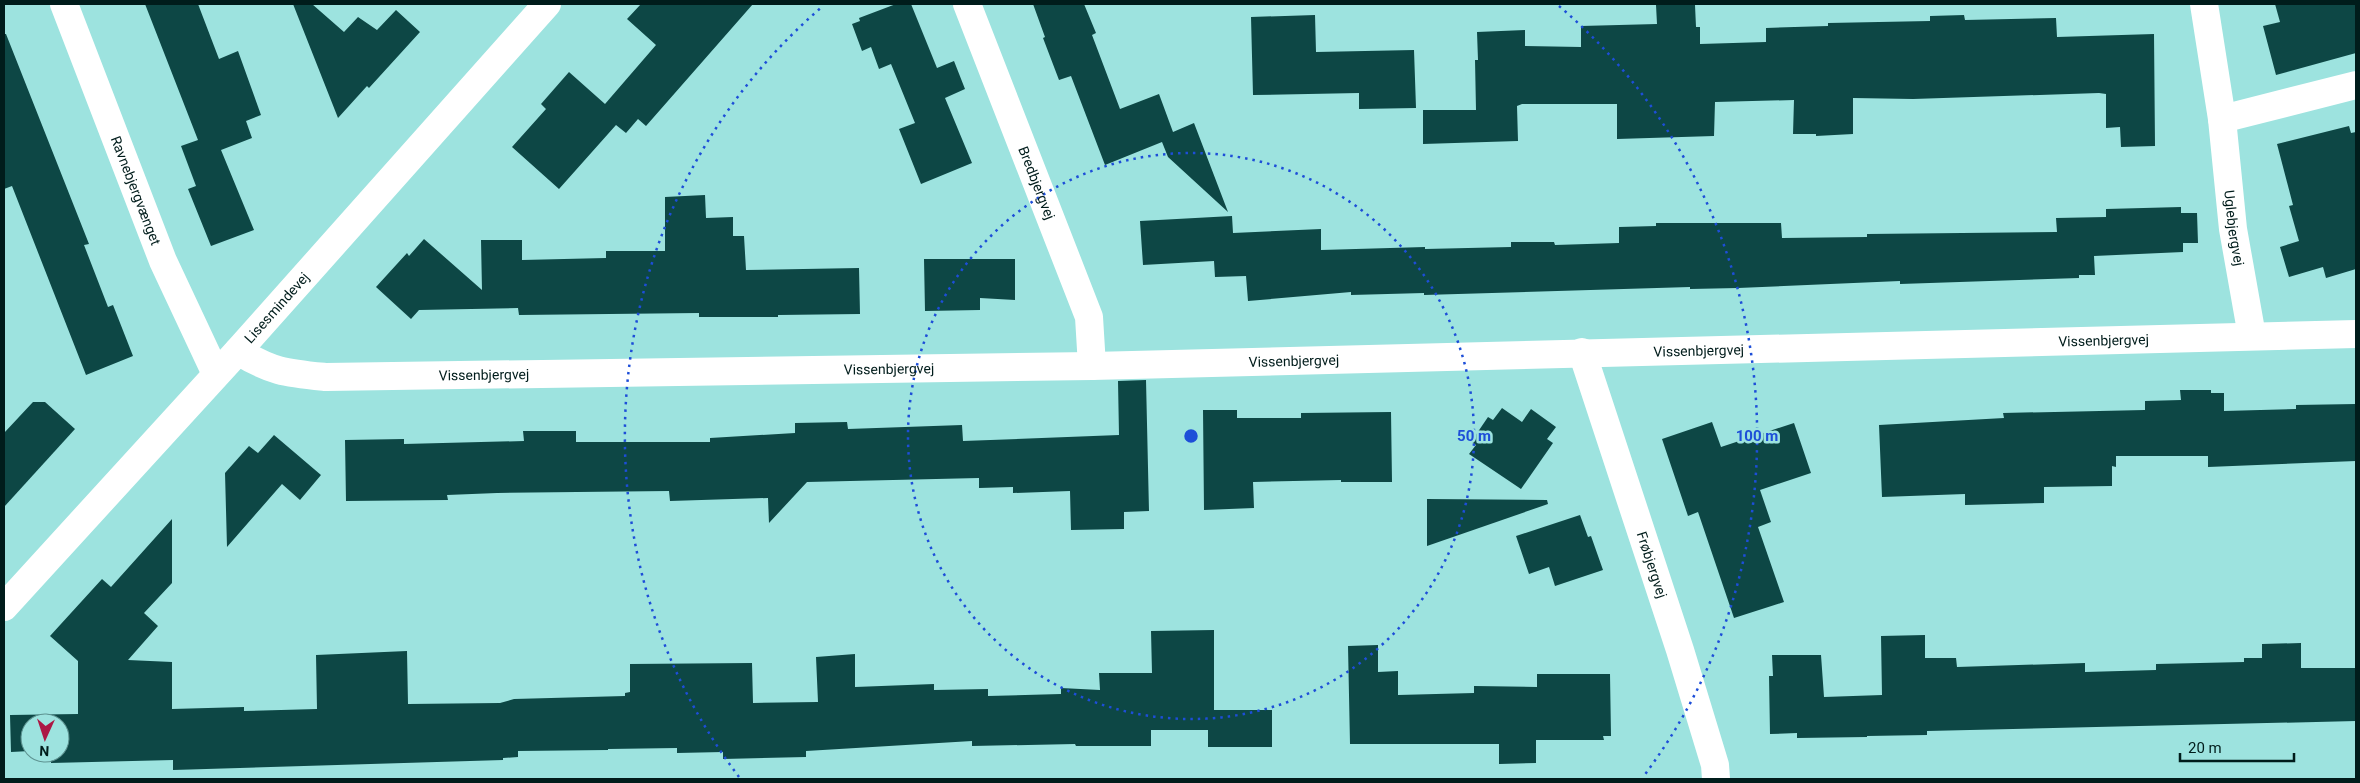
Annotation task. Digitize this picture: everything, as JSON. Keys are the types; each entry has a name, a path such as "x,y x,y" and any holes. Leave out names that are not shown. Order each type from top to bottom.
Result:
{"street":[{"name":"Ravnebjergvænget","path":"64,4 164,261 216,374"},
{"name":"Bredbjergvej","path":"967,4 1089,317 1092,366"},
{"name":"Uglebjergvej","path":"2204,4 2222,119 2233,229 2252,336"},
{"name":"Lisesmindevej","path":"4,607 238,350 541,6"},
{"path":"2222,119 2356,85"},
{"name":"Vissenbjergvej","path":"238,350 271,369 287,373 326,377 1092,366 1582,352 2356,334"},
{"name":"Frøbjergvej","path":"1582,352 1716,764 1716,779"}],"building":[{"path":"145,4 198,4 219,59 238,51 261,115 246,121 252,138 221,150 254,230 211,246 188,189 196,186 181,146 198,140"},
{"path":"293,4 312,4 344,32 358,17 377,30 396,10 420,32 369,88 367,86 338,118"},
{"path":"641,4 753,4 646,126 638,119 626,133 616,125 559,189 512,147 546,109 541,104 569,72 605,104 656,45 627,19"},
{"path":"896,4 911,4 937,68 954,61 965,89 945,98 972,163 921,184 899,129 915,123 891,64 879,69 871,47 862,51 852,24 860,21 859,18"},
{"path":"1033,4 1084,4 1096,33 1092,35 1120,109 1159,94 1173,132 1194,123 1228,212 1168,157 1162,142 1105,165 1071,76 1059,80 1043,38 1045,37"},
{"path":"2275,4 2356,4 2356,53 2276,75 2263,26 2280,22"},
{"path":"1656,5 1695,5 1696,27 1700,27 1700,44 1766,42 1766,28 1828,26 1828,23 1930,21 1930,16 1964,15 1965,20 2056,18 2057,37 2154,34 2155,146 2121,147 2120,127 2106,128 2106,94 2099,93 1913,99 1853,98 1853,134 1816,136 1816,134 1793,134 1794,100 1715,102 1714,136 1617,139 1617,104 1522,104 1517,106 1518,141 1423,144 1423,110 1476,110 1475,60 1478,60 1477,32 1525,30 1525,46 1581,47 1581,26 1657,24"},
{"path":"1315,15 1316,52 1414,50 1416,108 1359,109 1359,93 1253,95 1251,17"},
{"path":"4,34 6,34 89,244 84,245 108,307 113,305 133,356 86,375 12,186 4,189"},
{"path":"2349,126 2351,133 2356,132 2356,269 2326,278 2323,267 2289,277 2280,247 2299,241 2289,206 2293,205 2277,144"},
{"path":"705,195 706,218 733,217 733,236 744,236 746,270 859,268 860,314 778,315 778,317 699,317 699,313 519,315 518,308 419,310 411,319 376,287 407,253 409,256 424,239 482,290 481,240 522,240 522,260 606,258 606,251 665,251 665,197"},
{"path":"2181,207 2181,213 2197,213 2198,243 2183,243 2183,252 2094,256 2095,275 2079,275 2079,278 1900,284 1900,281 1738,288 1690,289 1690,287 1424,295 1424,293 1351,295 1351,292 1248,301 1246,276 1215,277 1214,261 1143,265 1140,221 1232,216 1233,233 1321,229 1321,250 1425,247 1425,249 1511,247 1511,242 1554,242 1555,245 1619,243 1619,227 1656,226 1656,223 1781,223 1782,238 1867,237 1867,234 2057,232 2056,218 2106,217 2106,209"},
{"path":"924,259 1015,259 1015,300 980,298 980,310 925,311"},
{"path":"1146,380 1149,511 1124,512 1124,529 1071,530 1070,491 1013,493 1013,487 979,488 979,478 807,482 769,523 768,498 670,501 669,491 497,493 447,495 448,500 346,501 345,440 404,439 404,444 524,441 523,431 576,431 576,442 710,442 710,438 795,433 795,423 847,422 848,429 962,425 963,441 1119,435 1118,381"},
{"path":"2180,390 2211,390 2211,393 2224,393 2224,411 2296,409 2296,405 2356,404 2356,461 2208,467 2208,456 2116,456 2116,467 2112,466 2112,486 2044,487 2044,503 1965,505 1965,494 1882,497 1879,425 2004,418 2003,413 2145,410 2145,401 2181,400"},
{"path":"33,402 45,402 75,429 4,507 4,433"},
{"path":"1502,408 1522,422 1531,409 1556,427 1547,439 1553,443 1521,489 1469,454 1476,445 1471,442 1488,417 1493,420"},
{"path":"1203,410 1237,410 1237,418 1301,418 1301,413 1391,412 1392,482 1341,482 1341,480 1253,482 1254,508 1204,510"},
{"path":"1712,422 1721,447 1794,423 1811,473 1760,490 1771,522 1758,527 1784,602 1734,618 1698,512 1688,516 1662,439"},
{"path":"274,435 321,475 300,500 282,484 227,547 225,473 249,446 258,453"},
{"path":"1427,499 1547,500 1548,504 1427,546"},
{"path":"1580,515 1588,537 1591,536 1603,570 1555,586 1549,567 1529,574 1516,536"},
{"path":"172,519 172,583 144,613 158,626 128,660 172,662 172,709 244,707 244,711 317,709 316,655 407,651 408,704 500,703 514,699 625,696 625,693 630,692 630,664 752,663 753,703 818,702 816,657 855,654 855,687 934,684 934,690 988,689 988,696 1061,694 1061,688 1100,690 1099,673 1152,673 1151,631 1214,630 1214,710 1272,710 1272,747 1208,747 1208,730 1151,730 1151,746 1076,746 1075,744 972,746 972,741 806,751 806,757 723,759 723,752 677,753 677,748 518,751 518,757 503,758 503,760 173,770 173,760 70,763 70,714 78,714 78,661 50,636 102,579 111,587"},
{"path":"1925,635 1925,658 1956,658 1957,667 2085,663 2085,672 2156,670 2156,664 2244,662 2244,658 2262,658 2262,644 2301,643 2301,668 2356,668 2356,721 1927,731 1927,735 1867,737 1797,738 1797,733 1770,734 1769,676 1773,676 1772,655 1821,655 1824,697 1882,695 1881,636"},
{"path":"1378,645 1378,672 1398,671 1398,695 1474,693 1474,686 1537,687 1537,674 1610,674 1611,736 1603,736 1604,740 1536,740 1536,763 1499,764 1499,744 1350,744 1348,646"},
{"path":"10,715 20,715 20,752 11,752"}]}
